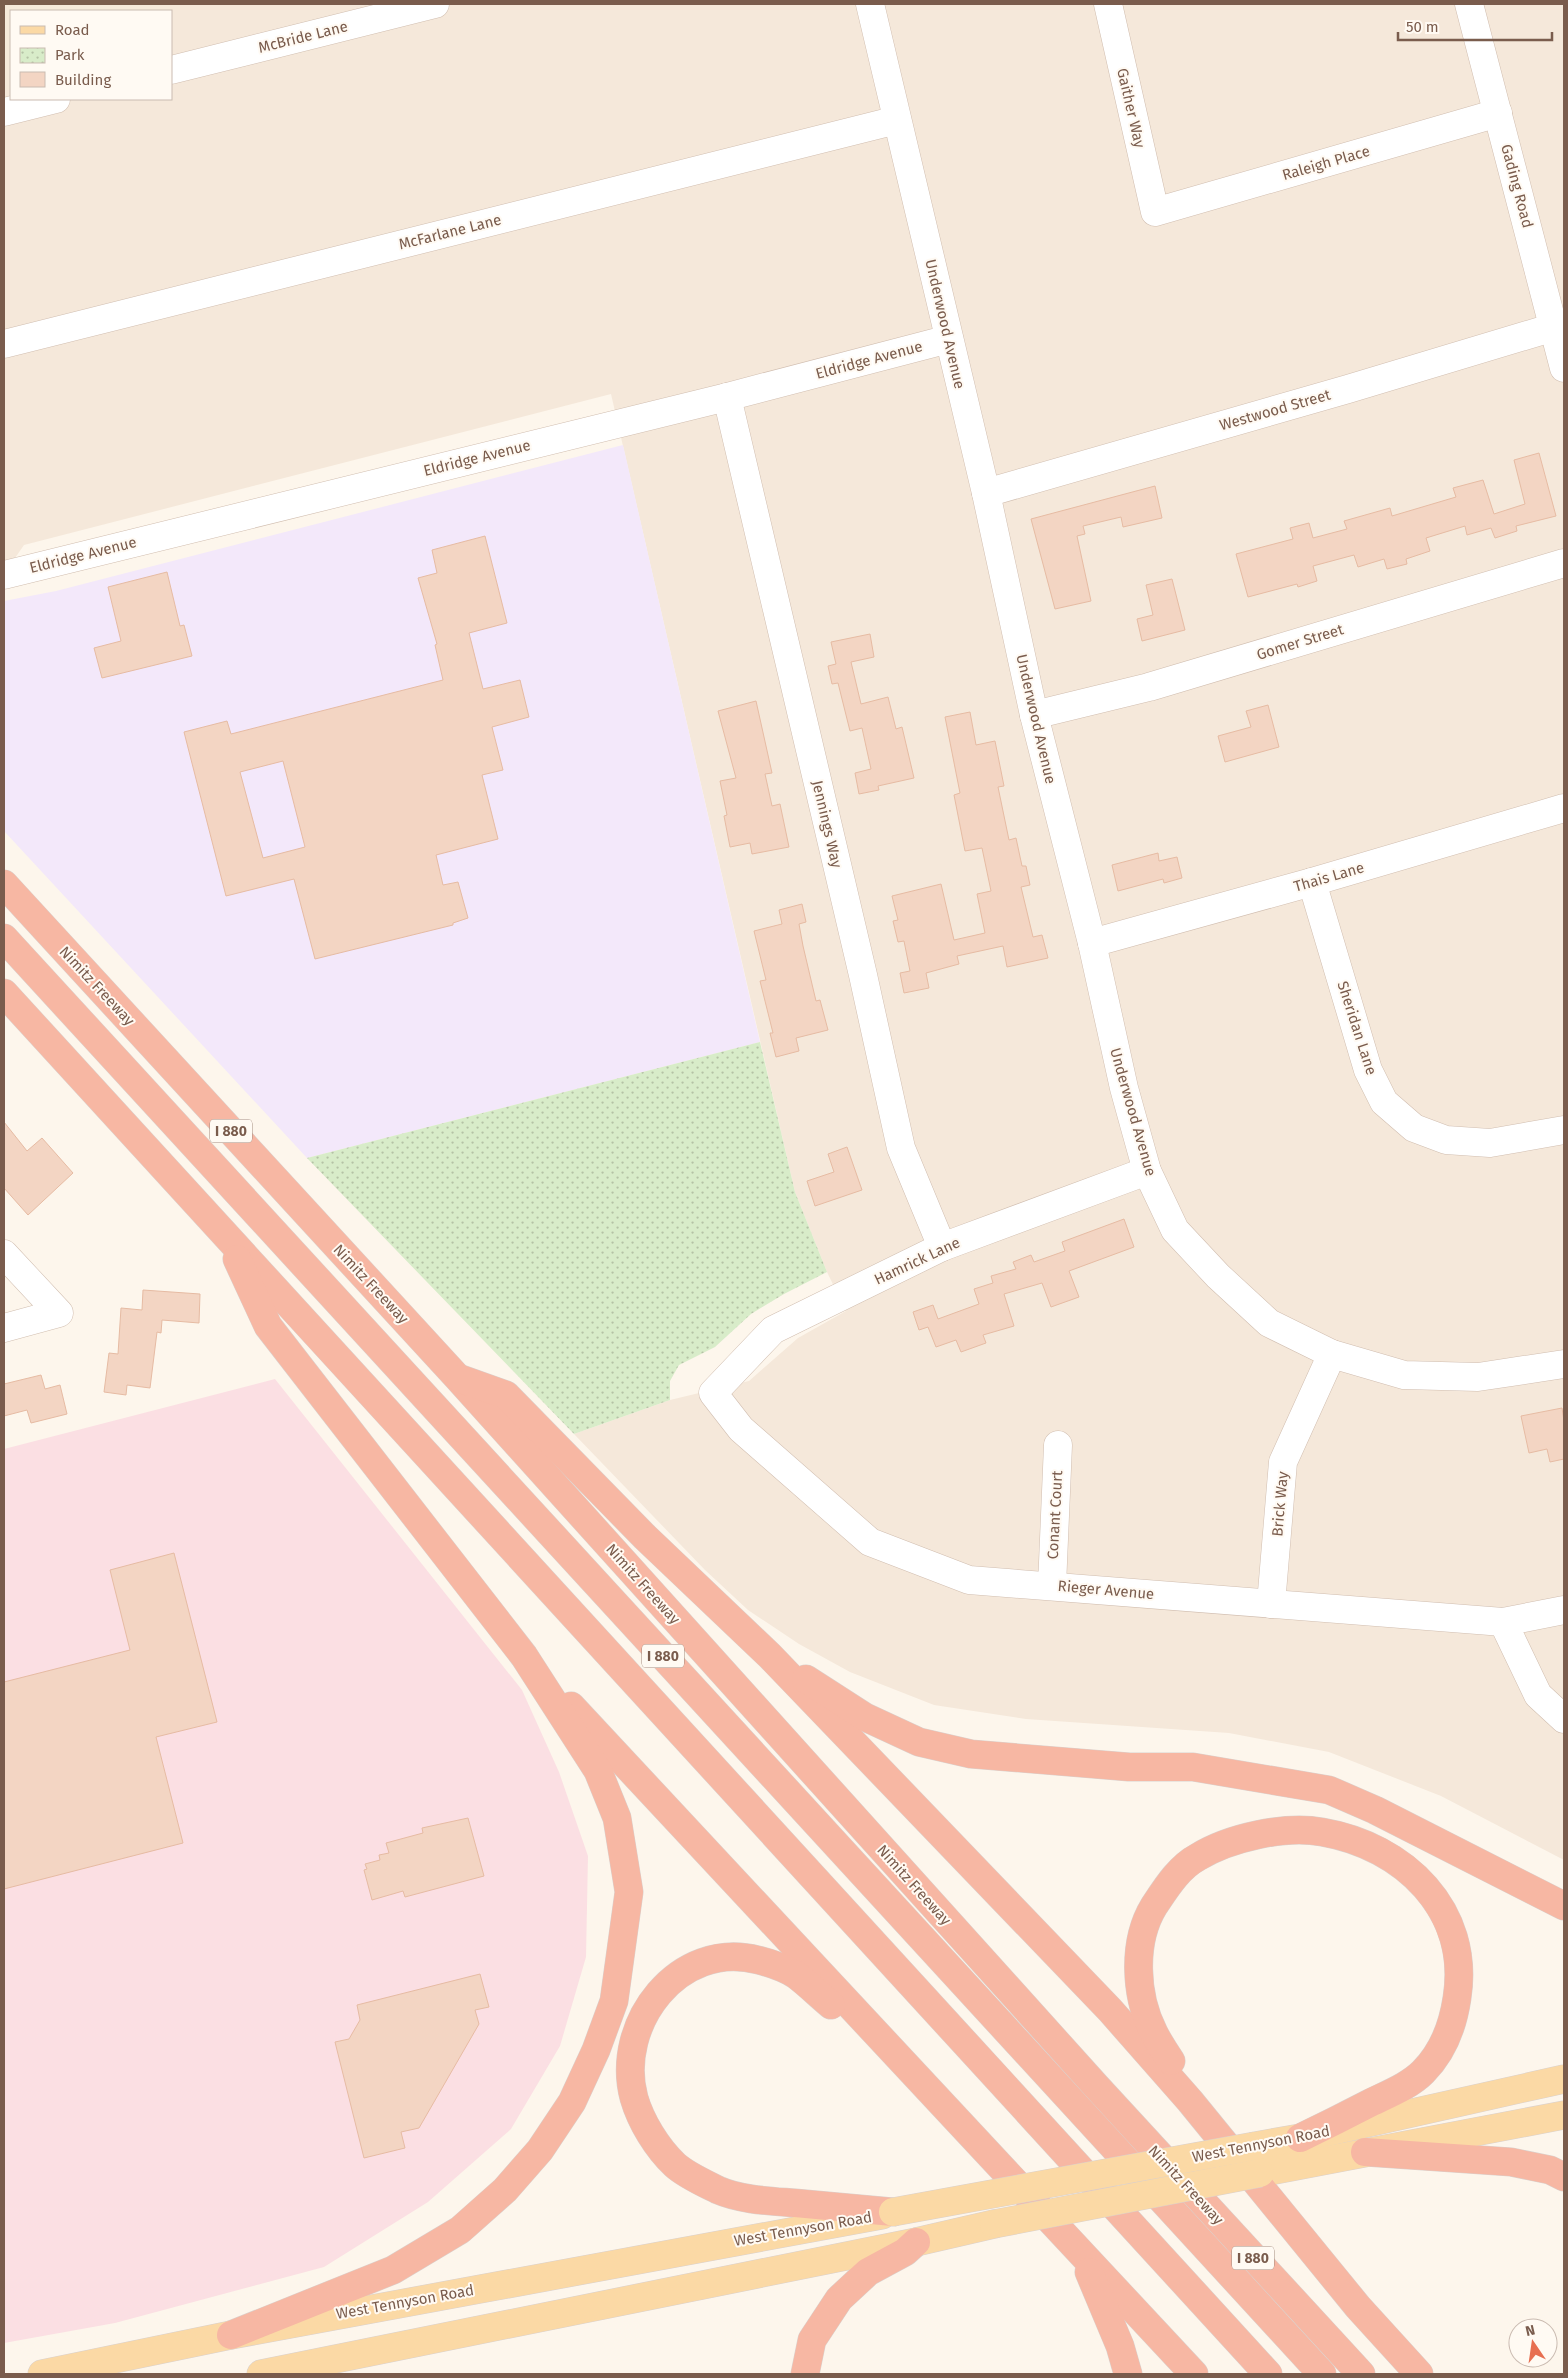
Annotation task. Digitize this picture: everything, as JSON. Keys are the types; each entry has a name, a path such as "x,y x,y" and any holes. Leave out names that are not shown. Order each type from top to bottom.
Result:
{"highway":[{"name":"Nimitz Freeway","path":"4,884 457,1377 1096,2086 1361,2374"},
{"name":"I 880","path":"4,938 1322,2374"},
{"name":"I 880","path":"4,993 1268,2374"},
{"path":"226,1235 268,1326 524,1656 598,1771 616,1818 624,1854 629,1892 624,1940 614,2002 596,2050 572,2102 540,2150 505,2190 460,2230 393,2270 231,2335"},
{"path":"457,1377 506,1395 645,1537 770,1656 1110,2010 1190,2101 1242,2148"},
{"path":"524,1656 1194,2374"},
{"path":"770,1656 865,1717 919,1742 971,1754 1128,1767 1193,1767 1329,1790 1375,1810 1564,1906"},
{"path":"1300,2138 1401,2088 1422,2073 1438,2054 1447,2035 1455,2011 1460,1969 1458,1951 1440,1907 1428,1889 1411,1872 1389,1856 1369,1846 1320,1832 1298,1831 1242,1839 1197,1857 1181,1870 1152,1909 1143,1932 1138,1957 1139,1978 1144,2003 1153,2032 1242,2148 1358,2308 1418,2374"},
{"path":"893,2212 749,2199 719,2190 675,2165 647,2128 634,2098 630,2068 634,2040 646,2012 664,1986 685,1968 727,1956 745,1956 767,1962 795,1975 926,2085"},
{"path":"1365,2152 1511,2162 1550,2170 1564,2177"},
{"path":"805,2374 812,2340 839,2299 868,2272 905,2252 916,2242"},
{"path":"1083,2257 1120,2346 1128,2374"},
{"path":"1358,2308 1437,2374"}],"main road":[{"name":"West Tennyson Road","path":"42,2374 231,2335 1300,2138 1564,2079"},
{"name":"West Tennyson Road","path":"261,2374 916,2242 994,2224 1564,2115"}],"street":[{"name":"McBride Lane","path":"172,70 435,4"},
{"name":"Underwood Avenue","path":"870,4 986,493 1034,715 1092,943 1124,1088 1147,1170 1175,1230 1218,1276 1269,1324 1332,1354 1404,1376 1478,1377 1564,1364"},
{"name":"Gaither Way","path":"1108,4 1155,212"},
{"name":"Gading Road","path":"1469,4 1559,326 1564,368"},
{"path":"4,112 52,100"},
{"name":"Raleigh Place","path":"1155,212 1498,113"},
{"name":"McFarlane Lane","path":"4,344 897,120"},
{"name":"Westwood Street","path":"986,493 1559,326"},
{"name":"Eldridge Avenue","path":"4,575 727,397 949,339"},
{"name":"Jennings Way","path":"727,397 863,975 901,1148 942,1247"},
{"name":"Gomer Street","path":"1034,715 1149,687 1564,563"},
{"name":"Thais Lane","path":"1092,943 1312,882 1564,808"},
{"name":"Sheridan Lane","path":"1312,882 1368,1070 1384,1102 1414,1128 1446,1140 1490,1143 1564,1130"},
{"name":"Hamrick Lane","path":"713,1393 773,1330 942,1247 1147,1170"},
{"path":"4,1254 59,1313 4,1328"},
{"name":"Brick Way","path":"1271,1604 1283,1462 1332,1354"},
{"name":"Rieger Avenue","path":"713,1393 741,1429 870,1542 969,1580 1503,1622 1564,1610"},
{"name":"Conant Court","path":"1052,1586 1058,1445"},
{"path":"1503,1622 1538,1695 1564,1719"}],"shaded area":[{"path":"4,4 1564,4 1564,1860 1441,1796 1329,1752 1229,1733 1026,1719 934,1705 850,1672 799,1644 748,1610 705,1570 574,1434 670,1400 749,1381 798,1338 846,1311 827,1272 795,1192 611,394 24,545 4,574"},
{"path":"623,445 760,1042 307,1158 4,831 4,601 56,591"},
{"path":"275,1379 522,1690 559,1772 588,1856 586,1957 560,2046 511,2129 428,2202 324,2267 115,2323 4,2343 4,1449"}],"green space":[{"path":"760,1042 795,1192 827,1272 784,1294 751,1314 715,1347 679,1365 670,1381 670,1400 574,1434 307,1158"}],"building":[{"path":"1539,453 1556,516 1516,526 1517,531 1495,538 1491,528 1467,535 1465,526 1426,538 1430,551 1406,559 1407,564 1387,569 1384,559 1358,567 1354,555 1313,566 1317,581 1298,587 1297,584 1248,597 1236,554 1293,539 1290,528 1309,523 1313,538 1347,529 1344,521 1390,508 1392,516 1456,497 1453,488 1483,480 1494,514 1525,504 1514,460"},
{"path":"1155,486 1162,518 1123,527 1121,517 1083,526 1085,534 1077,536 1091,601 1055,609 1031,519"},
{"path":"485,536 507,623 469,633 483,689 520,680 529,717 492,727 503,770 482,775 498,839 436,855 443,885 458,882 468,918 453,923 453,925 315,959 294,879 226,896 184,732 227,721 231,734 443,680 435,645 437,644 418,578 437,573 432,550","holes":["283,761 305,847 263,858 240,772"]},
{"path":"167,572 180,626 184,625 192,656 102,678 94,648 121,641 108,587"},
{"path":"1172,579 1185,630 1142,641 1137,619 1153,615 1146,585"},
{"path":"870,634 874,657 851,662 861,704 888,697 896,729 902,727 914,778 878,786 879,790 859,794 855,773 871,769 862,728 850,731 838,683 832,684 828,666 836,664 831,642"},
{"path":"756,701 772,773 765,774 772,806 780,804 789,847 752,854 750,843 730,847 724,816 727,815 720,781 736,778 718,711"},
{"path":"1268,705 1279,747 1225,762 1218,736 1251,727 1246,711"},
{"path":"970,712 976,745 995,741 1004,786 998,787 1009,840 1016,838 1022,866 1026,866 1030,885 1021,887 1033,937 1042,935 1048,958 1007,967 1003,946 957,956 959,964 926,973 929,988 904,993 900,973 910,971 904,941 898,942 893,921 898,920 892,896 941,884 954,940 985,933 977,894 991,891 982,848 965,851 954,795 960,793 945,717"},
{"path":"1158,853 1159,861 1177,857 1182,878 1164,883 1163,879 1118,891 1112,865"},
{"path":"802,904 806,922 799,924 803,946 816,1001 820,1000 828,1030 796,1038 799,1051 776,1057 770,1033 773,1033 760,981 766,980 754,931 782,924 779,910"},
{"path":"4,1122 27,1151 42,1138 73,1173 28,1215 4,1188"},
{"path":"847,1147 862,1190 815,1206 807,1181 834,1172 828,1154"},
{"path":"1124,1219 1134,1247 1069,1271 1079,1297 1051,1307 1042,1283 1004,1294 1014,1326 983,1335 986,1343 961,1352 956,1340 936,1347 928,1327 919,1330 913,1312 933,1305 938,1319 979,1304 974,1289 993,1283 991,1276 1016,1269 1013,1262 1031,1255 1034,1262 1065,1251 1062,1242"},
{"path":"143,1290 200,1294 199,1323 162,1320 161,1333 157,1332 150,1388 127,1385 126,1395 104,1392 109,1353 118,1354 121,1308 142,1310"},
{"path":"41,1375 45,1389 60,1385 67,1414 31,1423 27,1410 4,1416 4,1384"},
{"path":"1562,1408 1564,1459 1550,1462 1547,1449 1529,1453 1521,1416"},
{"path":"174,1553 217,1722 156,1737 183,1843 4,1889 4,1682 130,1650 110,1570"},
{"path":"468,1818 484,1876 405,1897 403,1891 372,1900 364,1870 367,1869 365,1864 380,1860 379,1855 389,1853 386,1843 423,1833 422,1828"},
{"path":"480,1974 489,2007 475,2010 479,2024 419,2128 401,2132 405,2148 364,2158 335,2042 349,2039 360,2020 357,2005"}]}
